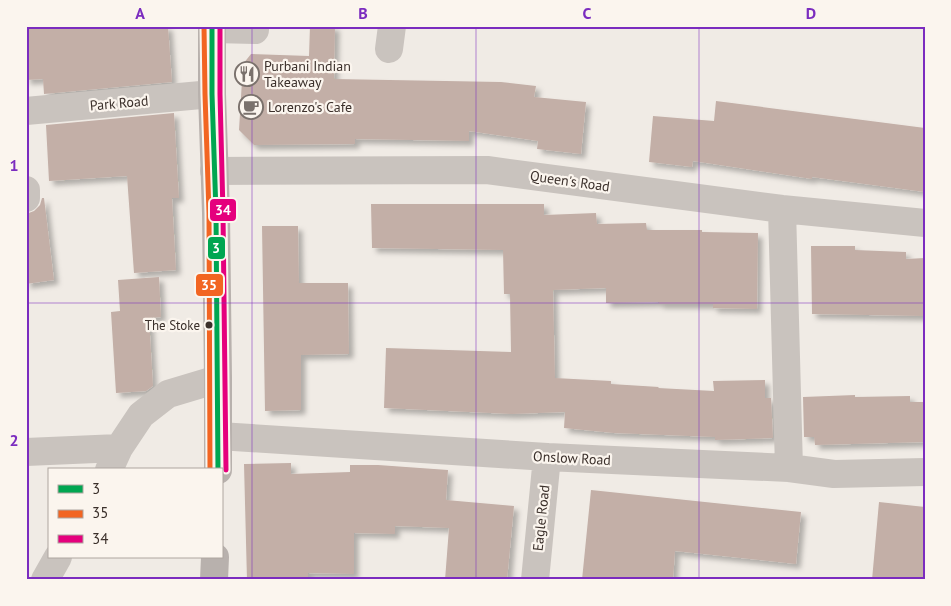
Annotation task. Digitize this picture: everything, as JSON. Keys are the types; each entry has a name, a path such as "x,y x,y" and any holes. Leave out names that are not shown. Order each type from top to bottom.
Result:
{"main road":[{"path":"212,28 218,468"},
{"path":"214,580 215,558"}],"street":[{"path":"212,28 255,30 255,26"},
{"name":"Park Road","path":"26,111 212,94"},
{"name":"Queen's Road","path":"214,171 487,170 782,210 925,223"},
{"path":"26,190 26,198"},
{"path":"782,210 789,468"},
{"path":"26,452 114,459 141,414 168,394 218,379"},
{"name":"Onslow Road","path":"219,436 547,457 789,468 834,474 925,472"},
{"name":"Eagle Road","path":"535,580 547,457"},
{"path":"45,580 57,558"}],"building":[{"path":"26,26 168,26 172,82 44,94 43,79 26,80"},
{"path":"310,26 335,26 334,79 501,82 536,86 534,97 586,102 581,154 537,149 538,141 469,131 469,141 355,139 355,144 254,145 239,130 243,64 251,54 309,56"},
{"path":"716,101 925,128 925,192 812,177 812,179 693,161 692,167 649,162 653,116 714,121"},
{"path":"174,113 179,198 172,198 176,270 134,273 127,176 49,181 46,125"},
{"path":"42,198 44,198 54,280 26,284 26,214 34,211 40,205"},
{"path":"371,204 544,204 544,215 596,213 597,224 646,223 647,230 758,233 757,309 713,308 713,304 606,303 606,288 553,290 555,378 611,381 611,384 658,388 714,391 713,381 765,380 765,398 771,398 773,438 715,440 715,437 614,433 564,428 565,412 512,414 384,408 386,348 511,352 510,294 504,294 503,250 372,248"},
{"path":"262,226 298,226 299,283 348,283 349,354 301,355 301,410 265,411"},
{"path":"811,246 855,246 855,250 906,252 906,259 925,258 925,316 812,314"},
{"path":"159,277 161,317 149,318 153,386 146,391 116,393 111,312 120,311 118,280"},
{"path":"855,395 855,397 910,396 910,402 925,402 925,442 815,445 814,437 804,437 803,397"},
{"path":"291,463 291,474 350,472 350,465 448,470 446,500 514,506 507,580 445,580 449,528 395,526 395,534 354,533 354,574 308,573 308,580 247,580 244,464"},
{"path":"591,490 801,512 796,564 675,551 673,580 582,580"},
{"path":"879,502 925,507 925,580 872,580"}],"transit line":[{"name":"35","path":"204,26 209,213 210,468"},
{"name":"3","path":"212,26 218,468"},
{"name":"34","path":"220,26 226,470"}],"place":[{"name":"Purbani Indian Takeaway","path":"247,74"},
{"name":"Lorenzo's Cafe","path":"251,107"},
{"name":"The Stoke","path":"209,325"}]}
